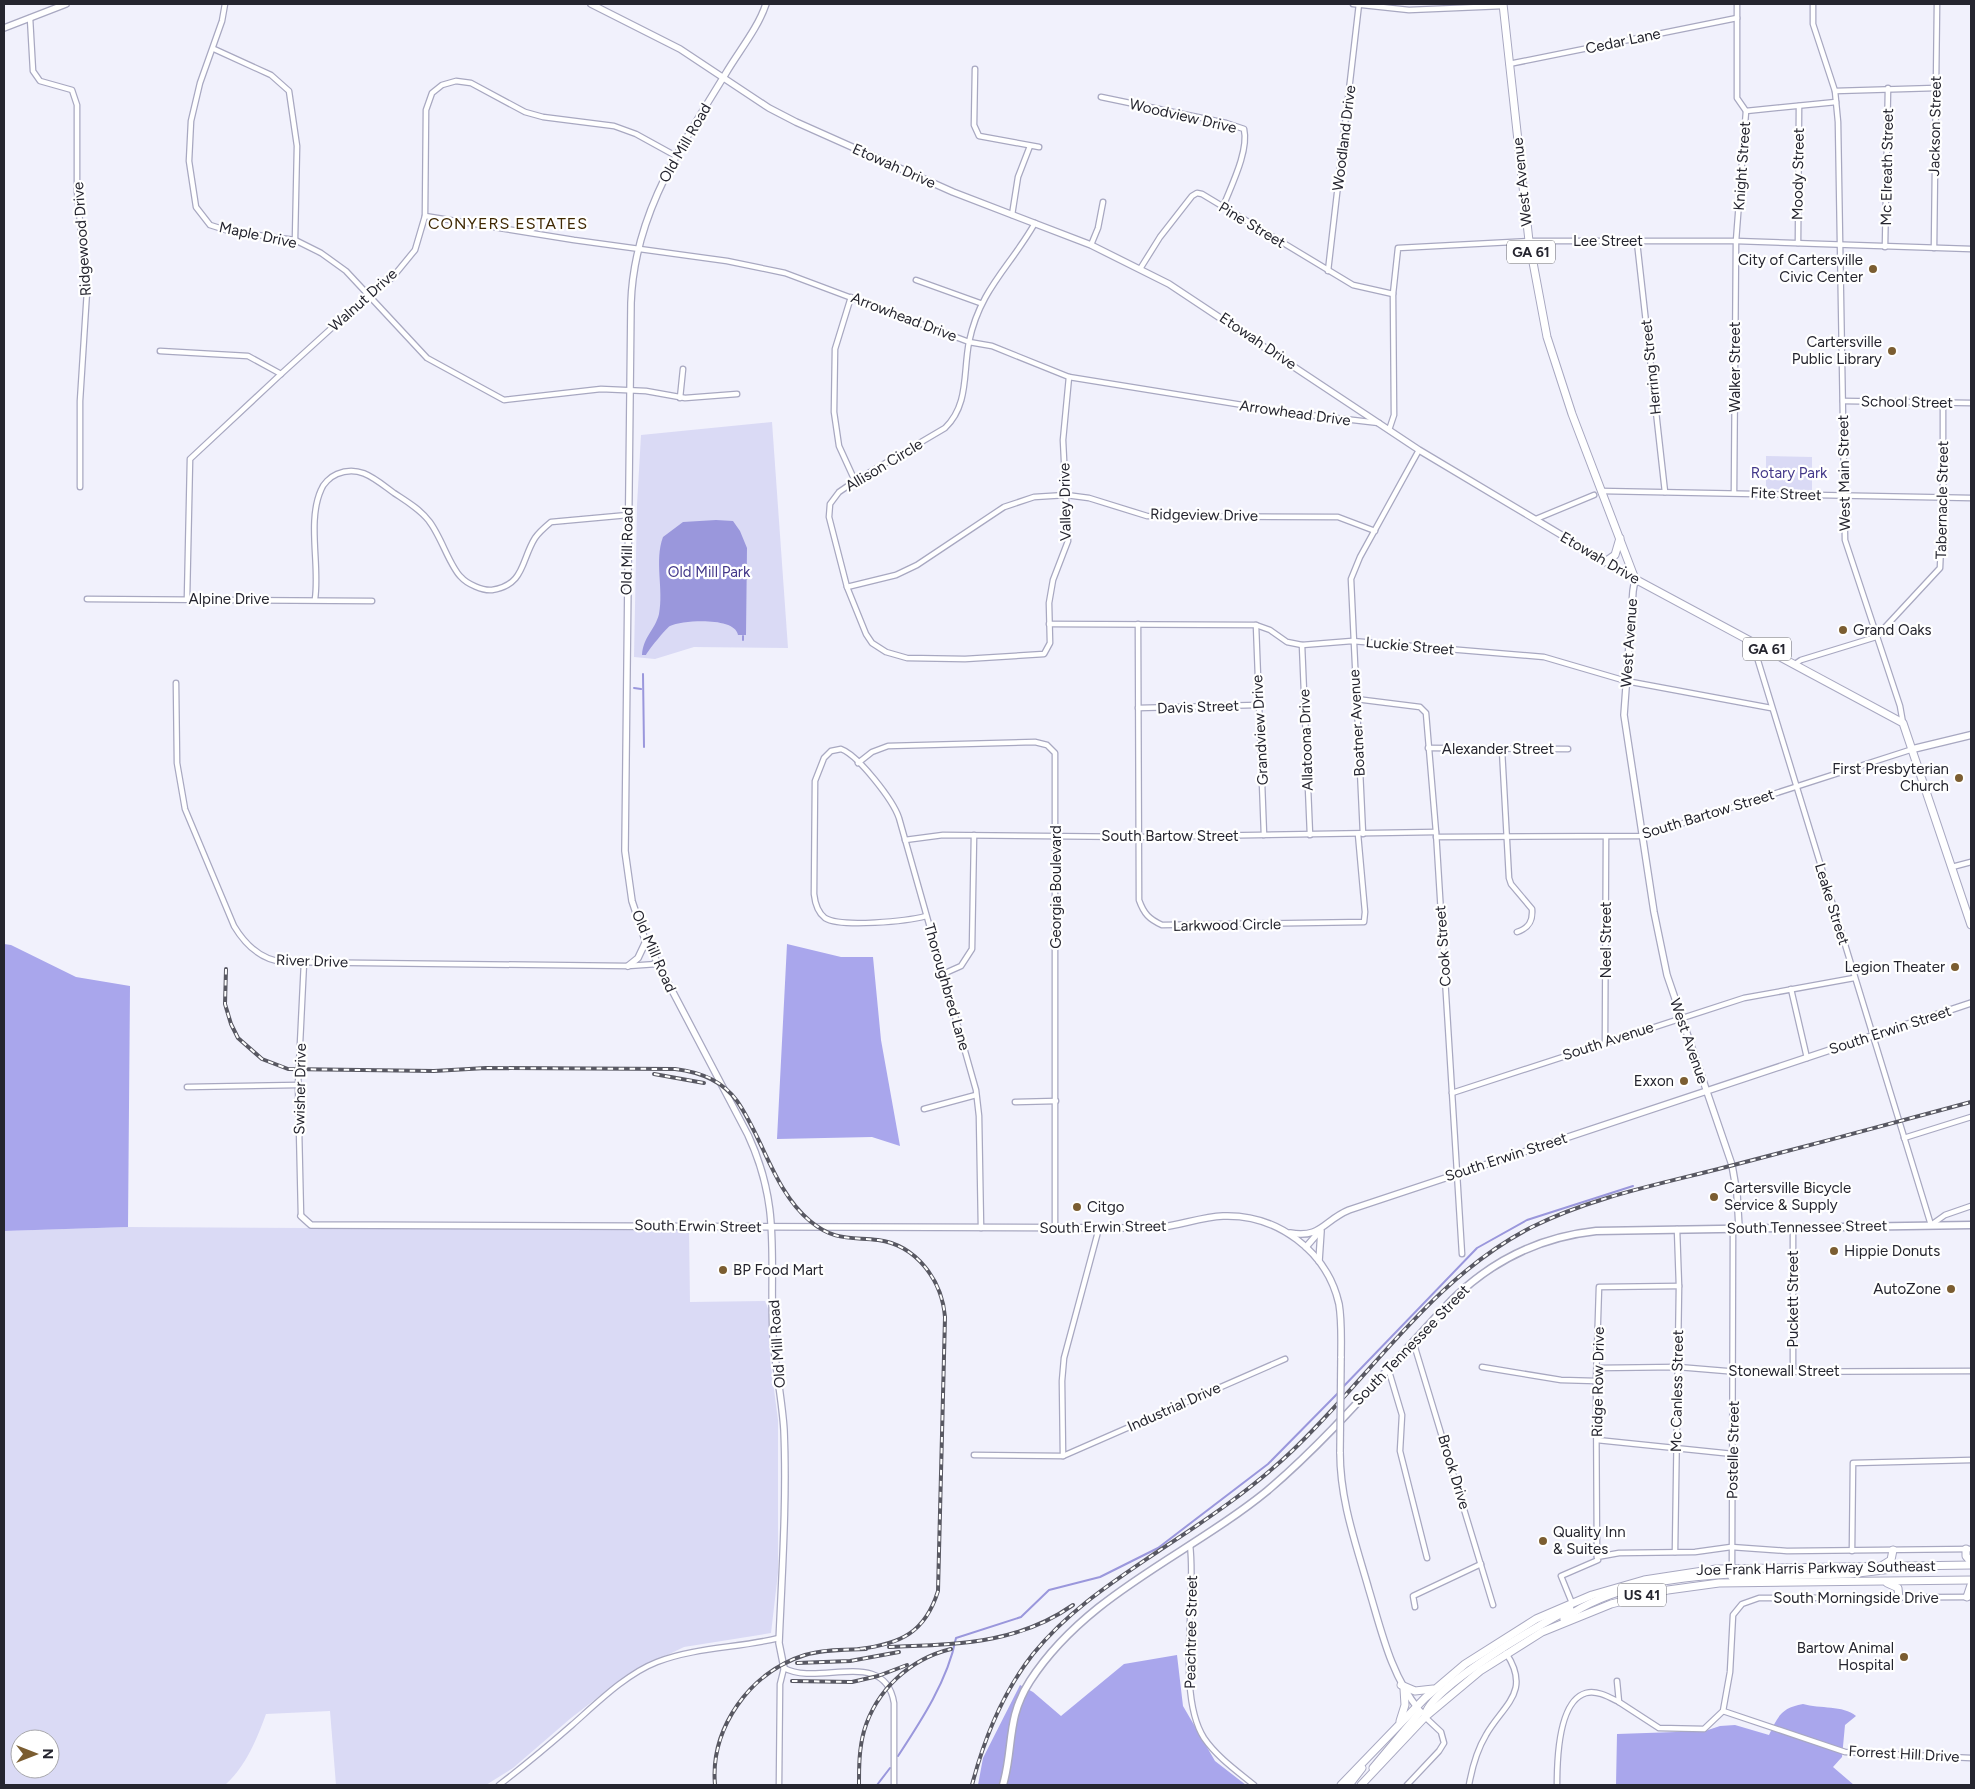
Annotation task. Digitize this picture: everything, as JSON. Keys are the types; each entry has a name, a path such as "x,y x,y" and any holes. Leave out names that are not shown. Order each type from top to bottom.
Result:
{"main road":[{"name":"West Avenue","path":"1503,5 1529,241 1547,337 1568,405 1635,579"},
{"path":"1605,562 1615,555 1620,538"},
{"name":"Etowah Drive","path":"1635,579 1752,640 1903,723"},
{"name":"West Main Street","path":"1903,723 1971,925"},
{"path":"1913,749 1971,735"},
{"name":"South Tennessee Street","path":"1003,1785 1015,1713 1025,1690 1038,1670 1073,1630 1101,1605 1137,1578 1190,1545 1254,1501 1280,1479 1413,1340 1472,1282 1495,1265 1528,1248 1556,1238 1585,1232 1736,1227 1971,1226"},
{"path":"1969,1549 1968,1559 1971,1564"},
{"path":"1883,1565 1891,1560 1893,1550"},
{"name":"Joe Frank Harris Parkway Southeast","path":"1363,1783 1421,1712 1438,1686 1495,1643 1536,1619 1582,1599 1624,1585 1666,1576 1732,1575 1883,1565 1971,1564"},
{"path":"1732,1575 1850,1574 1892,1570 1910,1565"},
{"name":"Joe Frank Harris Parkway Southeast","path":"1341,1785 1396,1728 1506,1654 1556,1625 1611,1604 1732,1575 1877,1581 1970,1581"},
{"path":"1877,1581 1896,1586 1899,1590 1899,1598"},
{"path":"1969,1597 1970,1581"},
{"path":"1421,1712 1475,1667 1508,1644 1576,1605 1582,1599"},
{"path":"1396,1728 1405,1708 1402,1687 1419,1691 1438,1686"},
{"path":"1349,1785 1371,1753"}],"street":[{"path":"4,28 66,4"},
{"name":"Maple Drive","path":"225,4 214,49 200,84 190,121 189,161 196,207 210,225 229,231 295,240 321,252 346,271 427,358 504,400 518,400 587,390 631,390 653,392 680,398 738,394"},
{"name":"Etowah Drive","path":"591,4 665,41 770,108 796,122 918,178 1092,245 1140,269 1202,304 1419,450 1635,579"},
{"name":"Old Mill Road","path":"766,4 676,156 651,206 637,249 631,289 625,851 632,901 646,941 754,1147 767,1187 773,1227 773,1334 784,1442 779,1638 779,1653 784,1668"},
{"path":"1353,4 1409,10 1503,5"},
{"name":"Woodland Drive","path":"1328,271 1359,4"},
{"name":"Knight Street","path":"1736,241 1746,111 1737,98 1737,4"},
{"name":"West Main Street","path":"1813,4 1813,24 1835,91 1836,102 1841,244 1846,547 1903,723"},
{"name":"Jackson Street","path":"1934,248 1937,4"},
{"name":"Ridgewood Drive","path":"30,18 33,71 40,82 72,90 77,106 78,192 87,291 80,400 80,487"},
{"name":"Cedar Lane","path":"1509,64 1737,18"},
{"path":"214,49 271,75 288,91 297,146 295,240"},
{"path":"975,68 974,125 979,136 1039,147"},
{"name":"Walnut Drive","path":"187,599 190,459 280,374 368,295 392,278 414,250 425,216 426,110 432,93 442,85 456,81 471,84 525,112 543,117 592,121 614,126 636,134 676,156"},
{"name":"Mc Elreath Street","path":"1885,247 1888,88"},
{"path":"1835,91 1936,88"},
{"name":"Woodview Drive","path":"1101,98 1226,123 1244,129 1246,138 1242,154 1223,207"},
{"path":"1746,111 1836,102"},
{"name":"Moody Street","path":"1798,243 1799,106"},
{"path":"1012,215 1018,177 1030,146"},
{"name":"Pine Street","path":"1140,269 1160,237 1192,196 1197,193 1202,194 1353,285 1393,294"},
{"path":"1092,245 1098,228 1103,202"},
{"name":"Arrowhead Drive","path":"425,216 727,261 785,273 969,342 992,346 1069,377 1292,413 1380,423"},
{"name":"Allison Circle","path":"1035,223 980,303 969,342 962,403 954,420 945,428 838,492 830,504 829,517 847,587 866,634 872,644 886,652 907,658 965,659 1044,654 1050,644 1049,624"},
{"name":"Lee Street","path":"1389,430 1394,415 1393,294 1398,248 1529,241 1736,241 1971,249"},
{"name":"Walker Street","path":"1734,492 1736,241"},
{"name":"Herring Street","path":"1637,242 1665,492"},
{"path":"916,280 980,303"},
{"path":"851,297 835,349 834,412 839,446 855,481"},
{"path":"160,351 248,356 280,374"},
{"path":"680,398 683,369"},
{"name":"Valley Drive","path":"1049,624 1053,580 1068,542 1063,440 1069,377"},
{"name":"School Street","path":"1843,401 1971,404"},
{"name":"Tabernacle Street","path":"1876,637 1940,568 1943,497 1943,403"},
{"name":"Boatner Avenue","path":"1364,922 1351,579 1419,450"},
{"path":"315,599 317,502 324,484 334,476 346,471 358,471 376,479 418,509 438,534 460,577 474,586 489,590 505,587 515,579 521,572 534,538 551,522 628,515"},
{"name":"Fite Street","path":"1601,491 1734,492 1971,498"},
{"name":"Ridgeview Drive","path":"847,587 896,575 917,565 1004,507 1034,497 1066,495 1089,498 1147,516 1334,516 1349,519 1375,531"},
{"path":"1536,520 1594,495"},
{"name":"West Avenue","path":"1635,579 1626,681 1625,726 1662,955 1681,1018 1732,1166 1737,1194 1736,1227"},
{"name":"Alpine Drive","path":"87,599 315,599 372,601"},
{"name":"Luckie Street","path":"1049,624 1256,625 1270,630 1286,642 1302,645 1352,641 1544,657 1626,681 1771,708"},
{"name":"Larkwood Circle","path":"1138,624 1139,900 1143,912 1151,920 1162,926 1364,922"},
{"name":"Grandview Drive","path":"1256,625 1257,705 1264,835"},
{"path":"1795,664 1801,660 1876,637"},
{"name":"Leake Street","path":"1752,640 1795,787 1931,1225"},
{"name":"Allatoona Drive","path":"1302,645 1310,835"},
{"name":"River Drive","path":"176,684 177,763 185,809 226,910 244,940 262,956 277,961 304,962 628,966 657,964"},
{"name":"Cook Street","path":"1356,699 1420,706 1424,709 1436,835 1462,1254"},
{"name":"Davis Street","path":"1138,708 1257,705"},
{"name":"Georgia Boulevard","path":"858,763 872,752 888,746 1045,744 1053,750 1056,756 1055,1228"},
{"name":"Alexander Street","path":"1428,748 1568,749"},
{"name":"Thoroughbred Lane","path":"926,916 899,921 839,922 824,916 817,907 814,885 814,790 817,772 826,756 837,749 847,751 890,798 905,840 976,1095 979,1123 981,1228"},
{"name":"South Bartow Street","path":"905,840 926,836 974,835 1139,837 1360,834 1507,838 1643,836 1913,749"},
{"path":"1502,750 1509,878 1511,884 1532,909 1530,924 1525,929 1517,932"},
{"path":"943,974 961,966 972,950 974,835"},
{"name":"Neel Street","path":"1605,1042 1606,838"},
{"path":"1952,868 1971,862"},
{"path":"628,966 638,958 646,941"},
{"name":"Swisher Drive","path":"301,1216 298,1085 304,962"},
{"name":"South Avenue","path":"1452,1093 1744,998 1854,978"},
{"path":"1791,990 1807,1058"},
{"name":"South Erwin Street","path":"301,1216 311,1225 773,1227 819,1229 1163,1227 1214,1217 1235,1216 1266,1222 1288,1233 1306,1247 1321,1230 1345,1211 1971,1003"},
{"path":"186,1087 298,1085"},
{"path":"924,1109 976,1095"},
{"path":"1015,1102 1056,1101"},
{"path":"1904,1138 1971,1117"},
{"path":"1931,1225 1945,1215 1971,1206"},
{"name":"Postelle Street","path":"1732,1575 1736,1227"},
{"name":"Puckett Street","path":"1793,1227 1793,1372"},
{"path":"1063,1456 1062,1381 1064,1358 1099,1228"},
{"name":"Mc Canless Street","path":"1675,1552 1679,1286 1678,1229"},
{"path":"1288,1233 1303,1235 1321,1230 1319,1262"},
{"path":"1306,1247 1319,1262 1330,1282 1338,1304 1341,1328 1341,1486 1346,1512 1389,1656 1402,1687 1421,1712 1441,1732 1444,1743 1440,1751 1407,1785"},
{"name":"Ridge Row Drive","path":"1597,1557 1596,1381 1599,1287 1679,1286"},
{"name":"Brook Drive","path":"1413,1340 1493,1605"},
{"name":"Industrial Drive","path":"974,1455 1063,1456 1284,1359"},
{"path":"1482,1367 1561,1380 1596,1381"},
{"name":"Stonewall Street","path":"1597,1368 1678,1367 1734,1372 1971,1371"},
{"path":"1388,1368 1402,1415 1400,1451 1427,1558"},
{"path":"1597,1440 1676,1446 1733,1454"},
{"path":"1852,1551 1853,1463 1971,1460"},
{"name":"Peachtree Street","path":"1190,1545 1192,1602 1191,1704 1206,1740 1221,1757 1254,1785"},
{"path":"1572,1603 1561,1576 1598,1560 1597,1557 1619,1553 1675,1552 1731,1547 1774,1550 1852,1551 1969,1549"},
{"path":"1415,1607 1413,1596 1481,1564"},
{"name":"South Morningside Drive","path":"1723,1711 1730,1672 1732,1618 1742,1604 1759,1598 1969,1597"},
{"path":"499,1785 532,1760 611,1689 655,1662 686,1652 759,1643 779,1638"},
{"path":"1469,1785 1474,1762 1485,1736 1508,1708 1513,1695 1515,1672 1506,1654"},
{"path":"779,1785 780,1684 784,1668 808,1674 868,1672 884,1681 890,1690 894,1703 894,1785"},
{"path":"1617,1680 1619,1702"},
{"path":"1557,1785 1560,1744 1567,1712 1573,1702 1586,1693 1595,1693 1619,1702 1659,1728 1704,1729 1723,1711"},
{"name":"Forrest Hill Drive","path":"1723,1711 1845,1752 1971,1758"}],"green space":[{"name":"Old Mill Park","path":"772,422 788,648 694,647 655,659 634,657 637,505 641,435"},
{"name":"Rotary Park","path":"1766,456 1812,457 1812,490 1766,489"},
{"path":"128,1227 689,1230 690,1302 765,1301 769,1311 770,1359 778,1420 778,1573 771,1633 684,1647 628,1674 571,1718 513,1768 486,1785 336,1785 330,1711 266,1714 245,1761 225,1785 4,1785 4,1231"}],"shaded area":[{"path":"733,521 740,531 747,548 746,635 738,635 735,629 719,623 686,622 670,626 646,655 642,655 647,638 659,614 659,556 663,537 683,522"},
{"path":"4,944 11,945 76,977 130,986 128,1227 4,1231"},
{"path":"787,944 841,957 873,957 881,1040 900,1146 872,1137 777,1139"},
{"path":"1177,1655 1183,1706 1215,1761 1246,1785 978,1785 983,1758 1020,1685 1033,1692 1061,1716 1124,1664"},
{"path":"1803,1704 1845,1710 1856,1716 1845,1725 1842,1757 1833,1767 1854,1785 1616,1785 1617,1734 1705,1731 1720,1726 1735,1725 1769,1735 1781,1714 1790,1708"}],"waterway":[{"path":"643,674 644,747"},
{"path":"634,688 641,689"},
{"path":"1342,1388 1477,1248 1527,1220 1633,1186"},
{"path":"898,1756 933,1700 947,1669 956,1638 1021,1617 1049,1590 1100,1577 1158,1548 1268,1464 1339,1392"},
{"path":"877,1785 890,1768"}],"railway":[{"path":"226,969 225,1004 231,1024 238,1038 262,1059 288,1069 434,1071 486,1068 675,1069 693,1072 710,1078 737,1101 787,1195 810,1221 834,1235 892,1243 904,1249 925,1266 939,1290 945,1317 938,1591 926,1617 909,1634 887,1644 859,1649"},
{"path":"654,1074 704,1083"},
{"path":"972,1785 982,1750 1012,1684 1047,1638 1093,1597 1228,1504 1277,1465 1321,1422 1433,1300 1497,1248 1532,1227 1578,1207 1603,1199 1971,1102"},
{"path":"889,1647 961,1643 1007,1635 1029,1628 1073,1605"},
{"path":"715,1785 715,1764 719,1743 727,1723 751,1689 767,1674 785,1663 805,1655 828,1651 866,1649"},
{"path":"859,1785 862,1738 877,1702 897,1678 909,1669 922,1660 951,1649"},
{"path":"797,1663 850,1661 899,1652"},
{"path":"792,1681 852,1682 878,1676 907,1665"}],"place":[{"name":"City of Cartersville Civic Center","path":"1873,269"},
{"name":"Cartersville Public Library","path":"1892,351"},
{"name":"Grand Oaks","path":"1843,630"},
{"name":"First Presbyterian Church","path":"1959,778"},
{"name":"Legion Theater","path":"1955,967"},
{"name":"Exxon","path":"1684,1081"},
{"name":"Cartersville Bicycle Service & Supply","path":"1714,1197"},
{"name":"Citgo","path":"1077,1207"},
{"name":"Hippie Donuts","path":"1834,1251"},
{"name":"BP Food Mart","path":"723,1270"},
{"name":"AutoZone","path":"1951,1289"},
{"name":"Quality Inn & Suites","path":"1543,1541"},
{"name":"Bartow Animal Hospital","path":"1904,1657"}],"district":[{"name":"CONYERS ESTATES","path":"508,223"}]}
